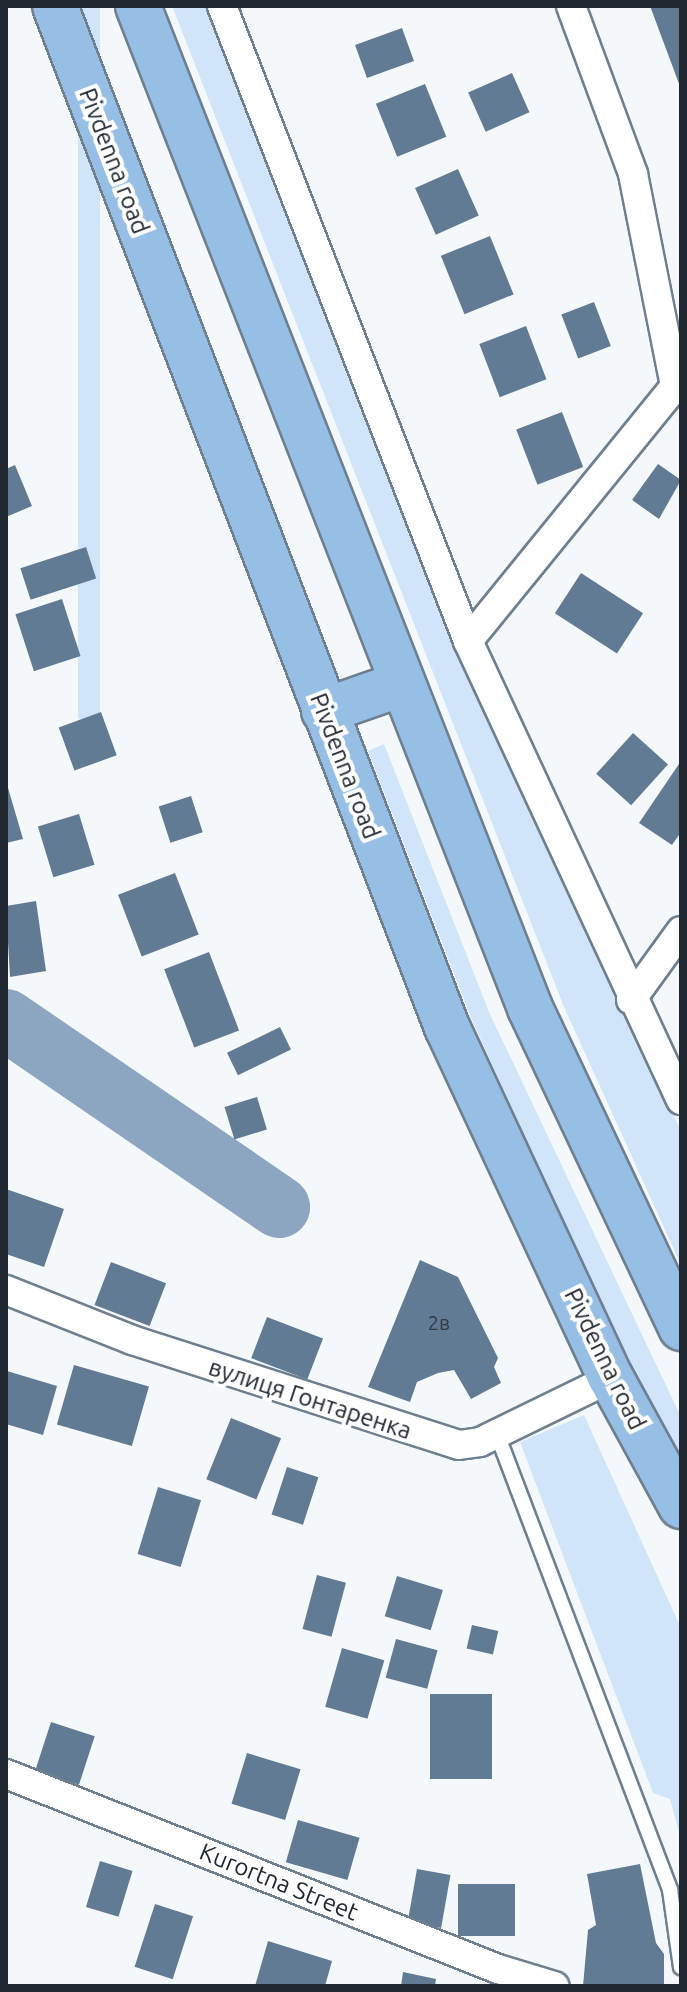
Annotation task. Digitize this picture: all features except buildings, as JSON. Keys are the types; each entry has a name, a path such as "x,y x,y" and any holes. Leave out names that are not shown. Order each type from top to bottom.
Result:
{"main road":[{"name":"Pivdenna road","path":"55,6 447,1027 611,1378 681,1506"},
{"path":"138,6 530,1008 681,1328"},
{"path":"324,711 401,684"}],"street":[{"path":"222,6 468,641 631,1000 681,1100"},
{"path":"468,641 678,388 674,314 633,174 571,6"},
{"path":"631,1000 681,931"},
{"name":"вулиця Гонтаренка","path":"6,1290 132,1340 436,1441 459,1445 497,1434 611,1378"},
{"name":"Kurortna Street","path":"6,1774 498,1969 554,1986"}],"lane":[{"path":"497,1434 670,1890 681,1967"}],"shaded area":[{"path":"78,6 100,6 100,719 78,719"},
{"path":"172,6 209,6 458,648 681,1131 681,1265 564,1007"},
{"path":"384,744 489,1012 681,1417 681,1461 628,1363 472,1020 368,751"},
{"path":"584,1415 681,1628 681,1840 670,1799 653,1793 520,1442"}],"waterway":[{"path":"6,1020 279,1207"}]}
